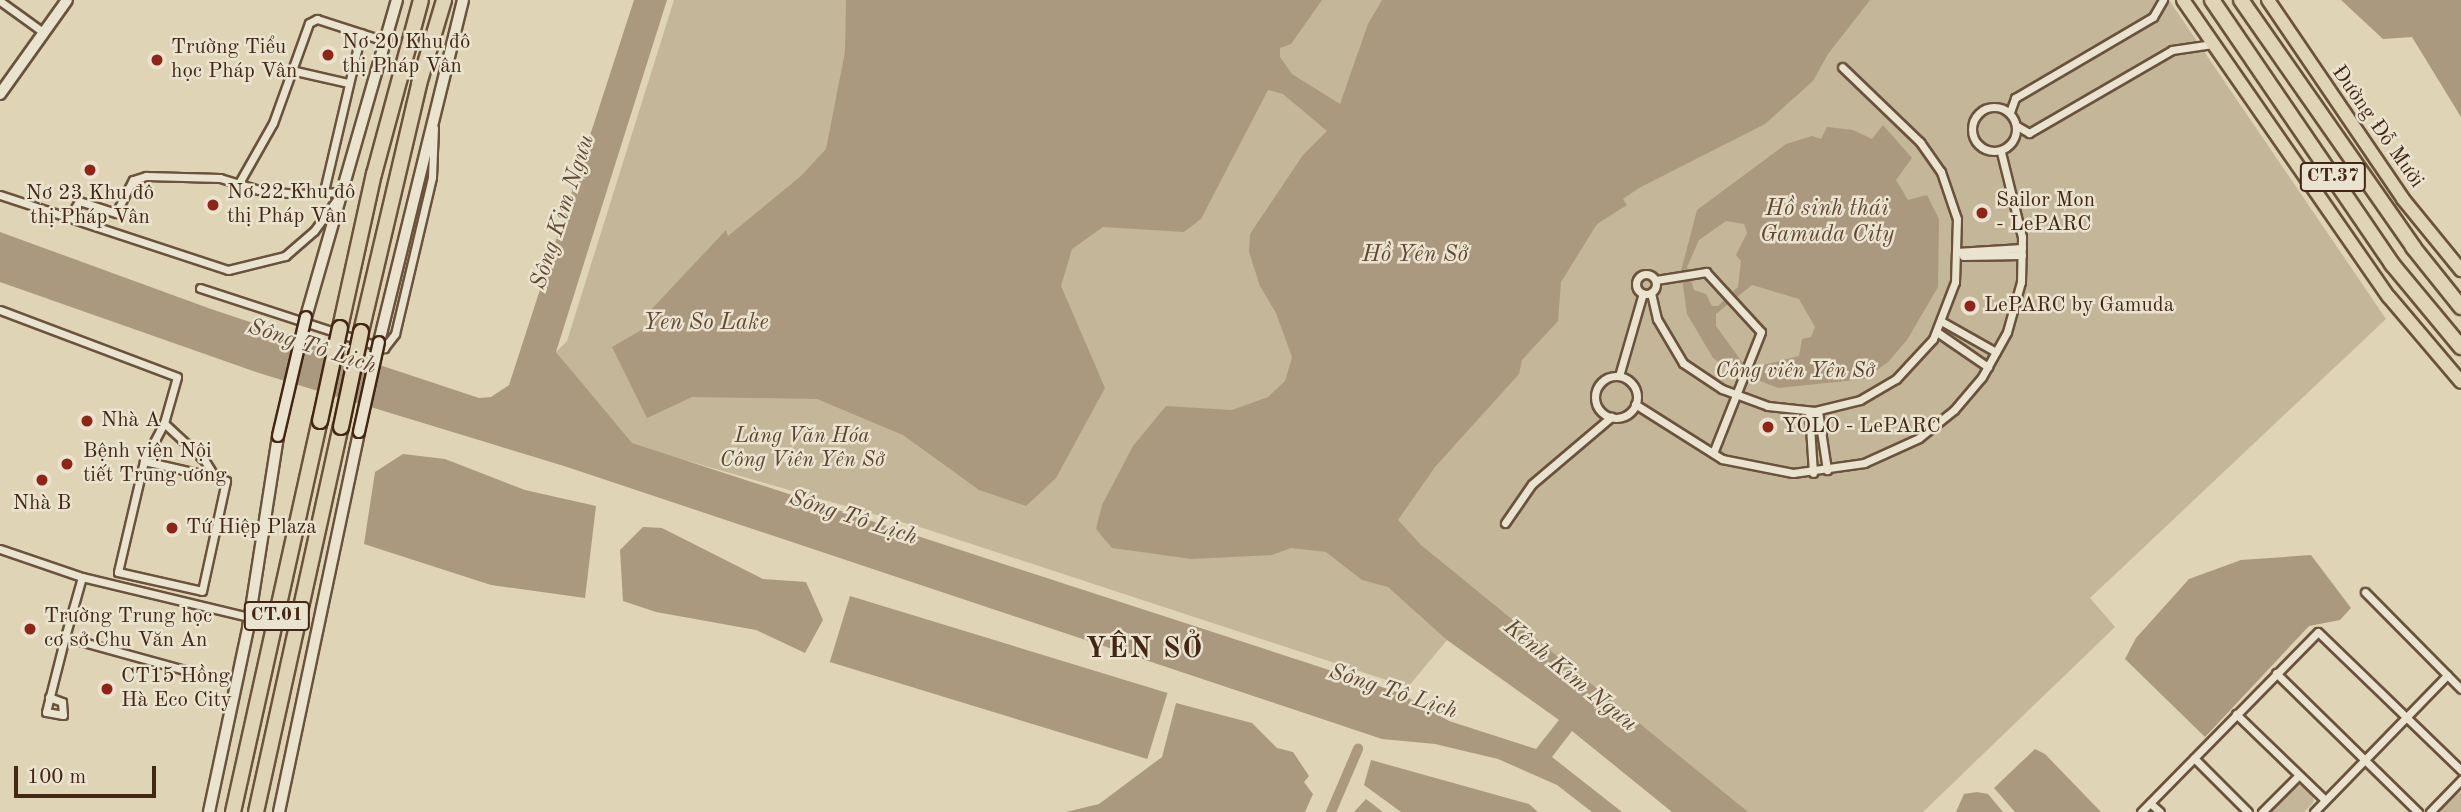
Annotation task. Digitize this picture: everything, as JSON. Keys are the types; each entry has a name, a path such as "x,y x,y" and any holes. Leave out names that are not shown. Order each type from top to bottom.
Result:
{"highway":[{"name":"CT.01","path":"233,812 377,161 421,0"},
{"name":"CT.01","path":"256,812 361,332 419,84 444,0"},
{"name":"CT.37","path":"2212,0 2392,264 2461,348"},
{"name":"CT.37","path":"2241,0 2340,146 2461,307"}],"main road":[{"path":"2183,0 2382,286 2461,382"},
{"name":"Đường Đỗ Mười","path":"2268,0 2403,199 2461,270"}],"street":[{"path":"0,94 67,0"},
{"path":"209,812 249,617 278,436 306,317 397,0"},
{"path":"279,812 379,342 463,0"},
{"path":"2010,112 2015,98 2153,17 2163,0"},
{"path":"0,1 43,33"},
{"path":"239,183 273,123 312,20 385,41"},
{"path":"324,191 361,33"},
{"path":"2017,126 2014,142 2001,152 1985,151 1973,140 1971,124 1980,110 1995,106 2010,112 2017,126 2029,133 2172,50 2213,44"},
{"path":"1656,280 1648,273 1639,276 1636,286 1647,293 1657,319 1683,363 1737,394 1768,406 1814,411 1860,400 1896,379 1937,332 1955,282 1956,219 1941,173 1920,142 1842,67"},
{"path":"292,70 348,83"},
{"path":"200,288 384,348 395,334 432,177 434,124"},
{"path":"1635,404 1713,453 1757,468 1813,472 1827,470 1864,463 1919,438 1954,410 1988,367 2007,332 2021,282 2022,252 2014,196 2001,152"},
{"path":"71,215 79,201 116,213 136,177 220,178 296,194 342,192"},
{"path":"0,195 71,215 228,270 285,256 314,231 342,192"},
{"path":"1956,254 2022,252"},
{"path":"1619,376 1647,293 1656,280 1706,272 1760,332 1713,453"},
{"path":"1,312 177,377 164,423 144,461 118,572 202,591 226,481 144,461"},
{"path":"1941,321 1996,352"},
{"path":"1937,332 1988,367"},
{"path":"1505,523 1532,484 1611,417 1626,415 1635,404 1632,384 1619,376 1604,380 1595,393 1598,408 1611,417"},
{"path":"1814,411 1827,470"},
{"path":"1813,472 1814,411"},
{"path":"164,423 215,477"},
{"path":"0,549 82,577 249,617"},
{"path":"49,697 82,577"},
{"path":"2365,592 2461,689"},
{"path":"2141,812 2318,632 2461,770"},
{"path":"65,637 192,672"},
{"path":"2276,673 2418,812"},
{"path":"2314,812 2447,675"},
{"path":"2236,714 2325,800"},
{"path":"2194,758 2248,812"},
{"path":"2262,812 2299,775"},
{"path":"2430,812 2461,780"},
{"path":"2150,803 2160,812"}],"green space":[{"name":"Công viên Yên Sở","path":"674,0 2169,0 2386,319 2090,598 2115,627 1923,812 1747,812 1482,598 1408,687 926,529 632,445 556,352 567,341"},
{"path":"2304,784 2314,794 2313,803 2304,812 2268,812 2294,786"},
{"path":"2461,791 2461,812 2441,812 2441,809"}],"water":[{"name":"Hồ Yên Sở","path":"634,0 667,0 556,352 632,443 1400,693 1449,721 1536,749 1559,720 1447,640 1388,587 1362,580 1326,552 1291,548 1272,555 1192,559 1112,548 1096,529 1102,505 1133,446 1166,406 1232,410 1268,397 1285,381 1292,357 1276,313 1260,286 1249,252 1250,234 1303,155 1327,131 1283,94 1268,90 1201,219 1184,232 1103,227 1072,249 1061,286 1105,388 1056,478 1026,506 979,490 903,435 817,399 692,397 647,418 612,347 645,328 651,320 648,313 726,230 728,236 801,176 826,149 845,52 846,0 1322,0 1291,44 1280,48 1280,57 1292,74 1340,104 1368,24 1382,0 1870,0 1828,54 1813,81 1765,124 1639,188 1623,199 1627,205 1597,224 1561,282 1558,321 1522,360 1519,374 1435,467 1398,520 1421,545 1748,812 1672,812 1572,731 1552,757 1622,812 1592,812 1557,785 1498,759 1435,744 1382,739 564,466 259,373 0,282 0,232 211,309 479,398 491,397 509,385"},
{"path":"2341,0 2461,0 2461,117 2412,37 2383,39"},
{"name":"Hồ sinh thái Gamuda City","path":"1883,125 1912,158 1896,180 1908,200 1927,195 1939,219 1938,287 1907,340 1888,362 1865,379 1778,388 1727,368 1713,358 1687,314 1681,271 1697,210 1786,144 1812,136 1821,139 1827,127 1853,130 1872,139","holes":["1726,221 1744,224 1747,233 1736,255 1741,261 1738,287 1718,306 1712,306 1706,294 1694,290 1687,267 1699,240","1752,285 1799,299 1815,327 1811,337 1802,339 1799,356 1752,368 1742,362 1716,326 1716,314"]},
{"path":"403,454 445,459 525,490 596,506 585,598 491,585 364,544 375,472"},
{"path":"643,527 662,528 763,579 806,582 823,620 805,653 756,630 656,612 623,601 620,550"},
{"path":"2311,555 2351,608 2340,620 2309,626 2205,737 2125,659 2136,638 2189,579 2241,560"},
{"path":"850,596 1167,693 1147,759 830,662"},
{"path":"1176,703 1252,723 1277,748 1293,752 1309,776 1304,782 1313,794 1305,812 1066,812 1099,804 1162,757"},
{"path":"2035,749 2045,754 2101,812 2015,812 1994,788"},
{"path":"1371,760 1529,804 1538,812 1401,812 1364,785"},
{"path":"1964,794 1988,794 2003,812 1956,812"},
{"path":"1366,799 1383,812 1354,812"}],"waterway":[{"path":"1331,812 1358,749"}],"place":[{"name":"Nơ 20 Khu đô thị Pháp Vân","path":"328,55"},
{"name":"Trường Tiểu học Pháp Vân","path":"157,60"},
{"name":"Nơ 23 Khu đô thị Pháp Vân","path":"90,170"},
{"name":"Nơ 22 Khu đô thị Pháp Vân","path":"213,205"},
{"name":"Sailor Mon - LePARC","path":"1982,213"},
{"name":"LePARC by Gamuda","path":"1970,306"},
{"name":"Nhà A","path":"87,421"},
{"name":"YOLO - LePARC","path":"1768,427"},
{"name":"Bệnh viện Nội tiết Trung ương","path":"67,464"},
{"name":"Nhà B","path":"42,480"},
{"name":"Tứ Hiệp Plaza","path":"172,528"},
{"name":"Trường Trung học cơ sở Chu Văn An","path":"30,629"},
{"name":"CT15 Hồng Hà Eco City","path":"107,689"}],"district":[{"name":"YÊN SỞ","path":"1145,650"}],"water label":[{"name":"Sông Kim Ngưu","path":"563,212"},
{"name":"Yen So Lake","path":"706,323"},
{"name":"Sông Tô Lịch","path":"312,347"},
{"name":"Sông Tô Lịch","path":"853,518"},
{"name":"Kênh Kim Ngưu","path":"1570,676"},
{"name":"Sông Tô Lịch","path":"1393,692"}],"park label":[{"name":"Làng Văn Hóa Công Viên Yên Sở","path":"802,449"}]}
